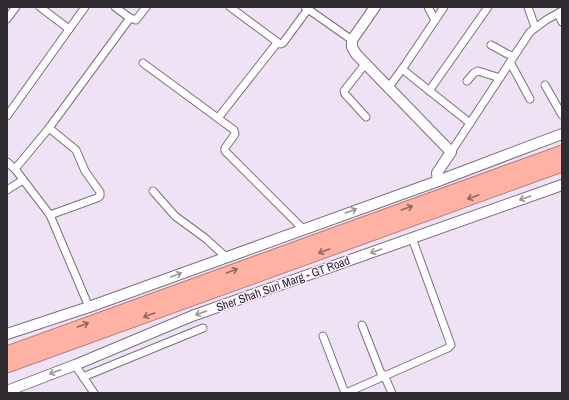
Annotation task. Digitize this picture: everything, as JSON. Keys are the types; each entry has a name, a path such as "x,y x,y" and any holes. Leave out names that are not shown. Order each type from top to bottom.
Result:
{"highway":[{"path":"7,353 562,152"},
{"name":"Sher Shah Suri Marg - GT Road","path":"7,366 562,165"}],"street":[{"path":"7,19 16,7"},
{"path":"40,7 69,29"},
{"path":"7,116 85,7"},
{"path":"115,7 130,18 136,20 146,7"},
{"path":"230,7 280,44 283,43 306,8 352,40 354,50 451,152"},
{"path":"352,40 375,7"},
{"path":"428,7 435,20"},
{"path":"388,87 444,7"},
{"path":"429,91 488,7"},
{"path":"528,7 535,27"},
{"path":"438,180 437,173 526,37 535,27 560,13 562,22"},
{"path":"14,169 49,128 130,18"},
{"path":"218,118 277,42"},
{"path":"492,45 512,60 530,99"},
{"path":"143,63 234,130 236,133 225,148 225,151 303,229"},
{"path":"366,63 344,89 344,93 366,117"},
{"path":"402,69 470,124"},
{"path":"467,81 474,73 478,71 500,78"},
{"path":"546,85 562,115"},
{"path":"49,128 76,150 85,171 101,195 97,198 50,215"},
{"path":"8,332 89,307 303,229 388,202 438,180 562,134"},
{"path":"7,162 50,215 89,307"},
{"path":"7,190 23,180"},
{"name":"Sher Shah Suri Marg - GT Road","path":"7,390 75,365 192,316 404,237 562,185"},
{"path":"154,191 175,216 205,238 226,257"},
{"path":"323,336 346,393 448,348 451,345 404,237"},
{"path":"362,325 383,376 392,393"},
{"path":"83,376 204,328"},
{"path":"75,365 94,393"}]}
